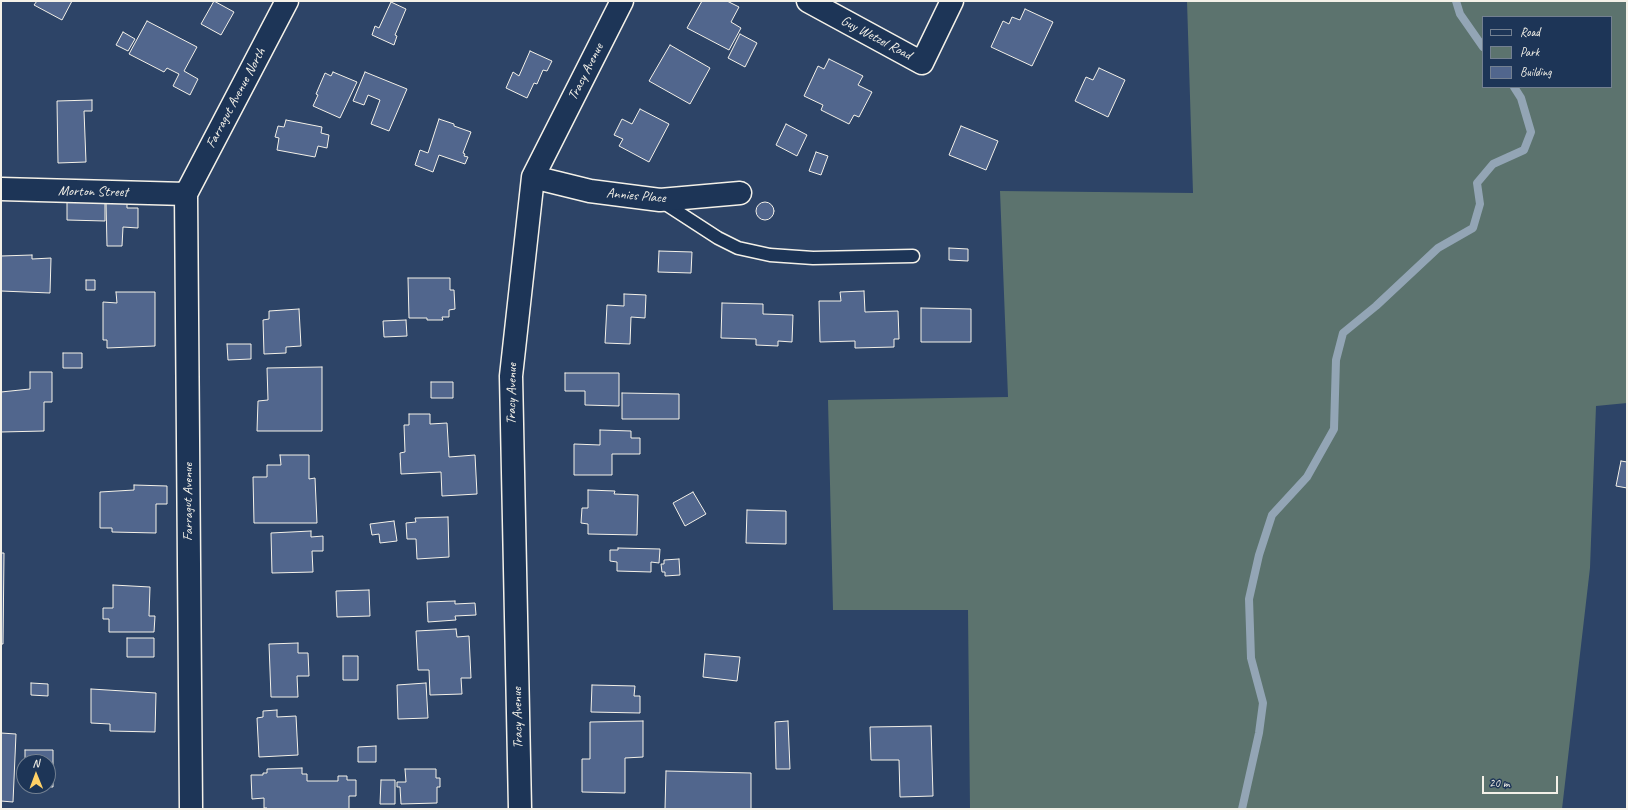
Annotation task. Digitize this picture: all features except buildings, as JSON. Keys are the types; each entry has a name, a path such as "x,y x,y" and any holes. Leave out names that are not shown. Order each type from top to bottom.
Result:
{"street":[{"name":"Farragut Avenue North","path":"186,194 287,1"},
{"name":"Tracy Avenue","path":"520,809 511,376 533,177 622,1"},
{"name":"Guy Wetzel Road","path":"808,1 922,63 952,1"},
{"name":"Annies Place","path":"533,177 590,191 660,200 740,193"},
{"name":"Morton Street","path":"1,189 186,194"},
{"name":"Farragut Avenue","path":"186,194 191,809"}],"lane":[{"path":"660,200 718,238 738,248 770,255 813,258 914,256"}],"green space":[{"path":"1187,1 1627,1 1627,403 1596,406 1590,568 1562,809 970,809 968,610 833,610 828,400 1008,397 1000,191 1193,193"}],"waterway":[{"path":"1456,1 1460,14 1482,46"},
{"path":"1242,809 1259,733 1263,703 1251,658 1249,599 1259,555 1272,515 1307,477 1334,429 1336,360 1343,333 1376,306 1438,248 1473,228 1480,204 1477,183 1493,164 1524,150 1531,132 1521,98 1515,88"}]}
